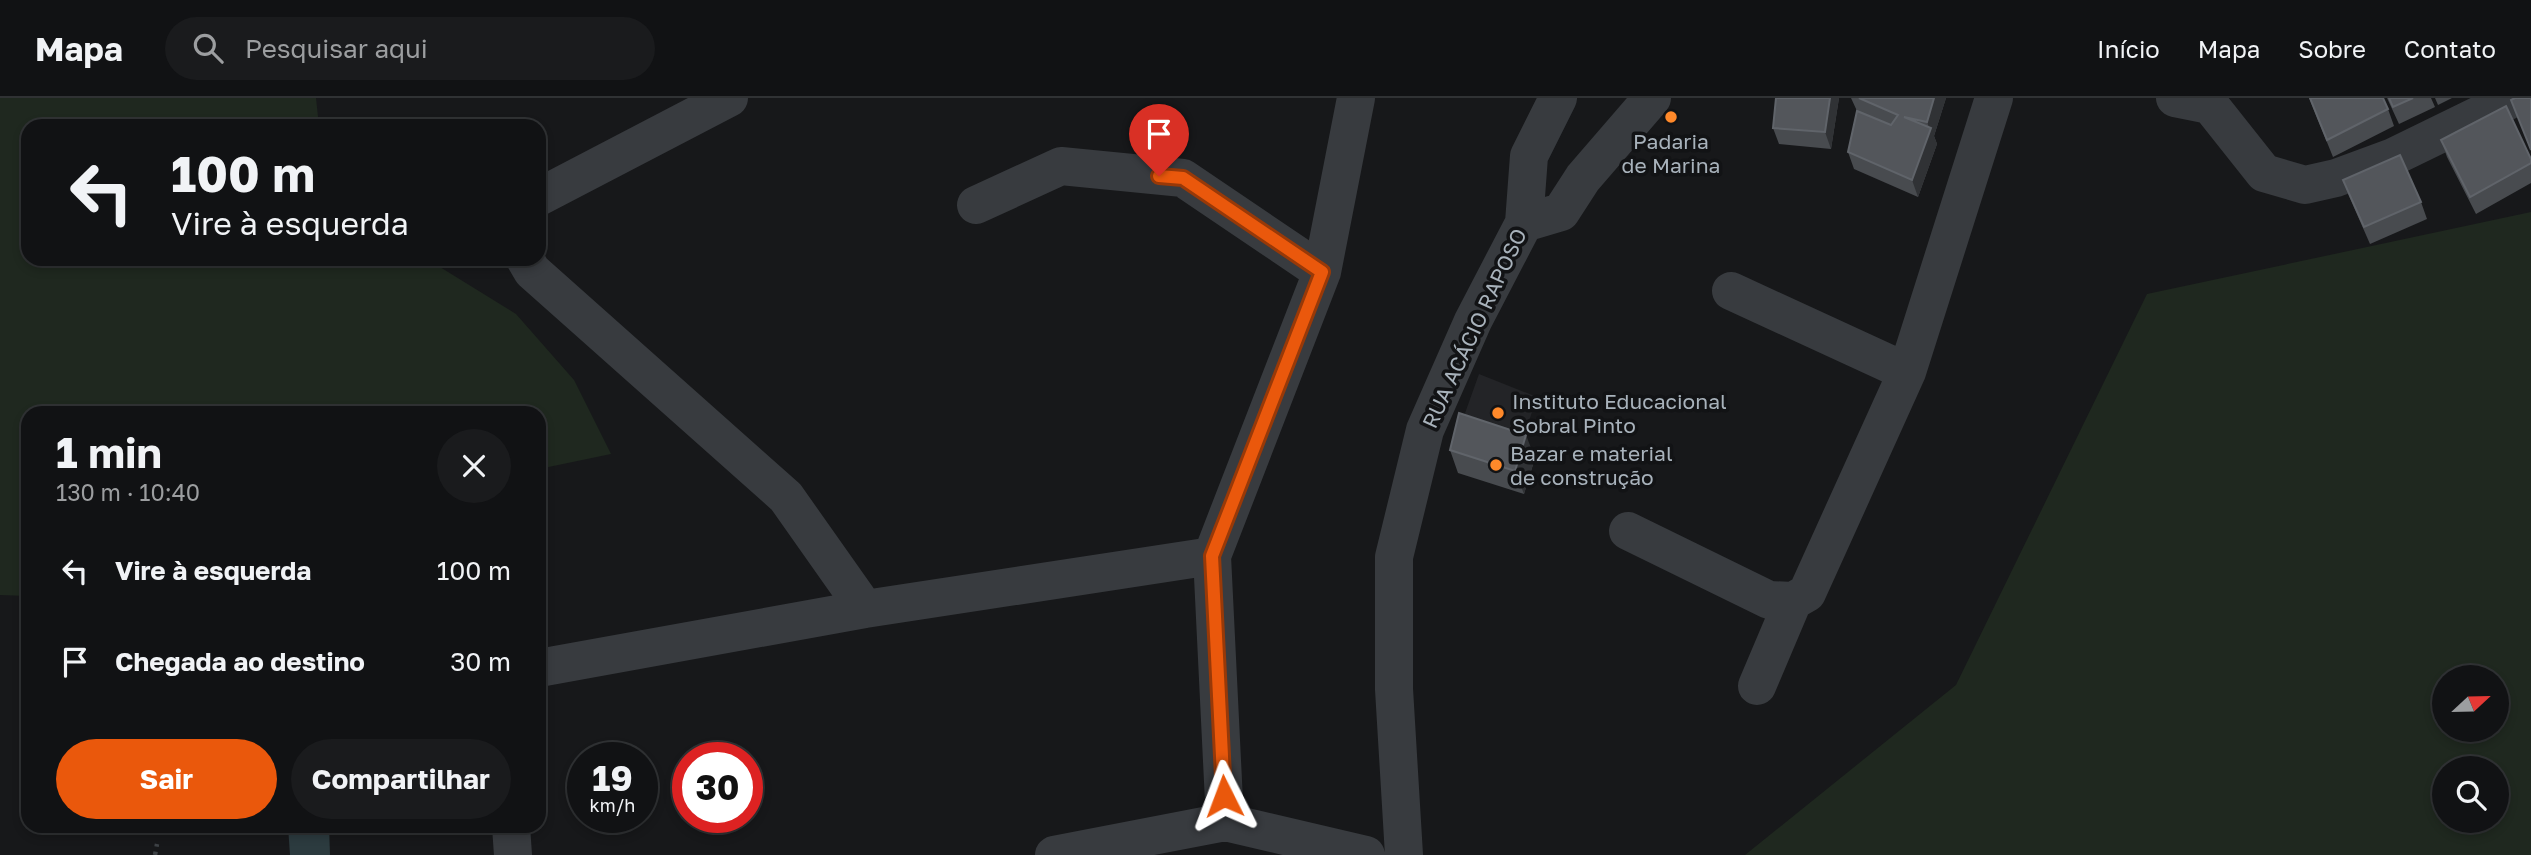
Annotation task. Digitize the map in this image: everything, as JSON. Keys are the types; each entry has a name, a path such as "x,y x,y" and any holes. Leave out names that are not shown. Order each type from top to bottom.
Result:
{"street":[{"path":"546,193 729,98"},
{"path":"1225,822 1212,556 1322,272 1356,98"},
{"name":"RUA ACÁCIO RAPOSO","path":"1404,855 1394,689 1394,557 1425,430 1473,321 1524,223 1529,156 1558,98"},
{"path":"1524,223 1561,212 1583,178 1651,98"},
{"path":"1628,531 1769,600 1793,601 1807,593 1907,372 1994,98"},
{"path":"2202,100 2264,173 2305,185 2336,178 2393,157 2514,98"},
{"path":"976,205 1061,166 1183,178 1322,272"},
{"path":"529,266 563,299 714,429 786,497 865,609"},
{"path":"1731,291 1907,372"},
{"path":"546,667 865,609 1212,556"},
{"path":"1757,686 1793,601"},
{"path":"1054,855 1225,822 1366,855"},
{"path":"511,833 513,855"}],"path":[{"path":"155,855 157,844"}],"shaded area":[{"path":"0,98 316,98 318,119 21,119 21,266 438,266 516,314 574,380 611,454 546,468 546,406 21,406 21,596 0,595"},
{"path":"2531,212 2531,855 1745,855 1956,685 2147,294"},
{"name":"Instituto Educacional Sobral Pinto","path":"1479,374 1537,397 1520,448 1459,430"},
{"path":"288,833 329,833 330,855 290,855"}],"building":[{"path":"1776,98 1830,98 1825,132 1773,128"},
{"path":"1859,98 1934,98 1927,122 1904,117 1931,128 1912,180 1848,152 1857,111 1891,125 1898,115"},
{"path":"2310,98 2383,98 2388,109 2327,140"},
{"path":"2389,98 2413,98 2393,107"},
{"path":"2531,98 2531,150 2511,100"},
{"path":"2506,106 2531,163 2470,197 2441,140"},
{"path":"2400,155 2421,202 2364,227 2343,180"},
{"path":"1459,413 1526,435 1515,471 1450,450"}],"place":[{"name":"Padaria de Marina","path":"1671,117"},
{"name":"Instituto Educacional Sobral Pinto","path":"1498,413"},
{"name":"Bazar e material de construção","path":"1496,465"}],"route":[{"path":"1159,176 1183,178 1322,272 1212,556 1224,796"}]}
